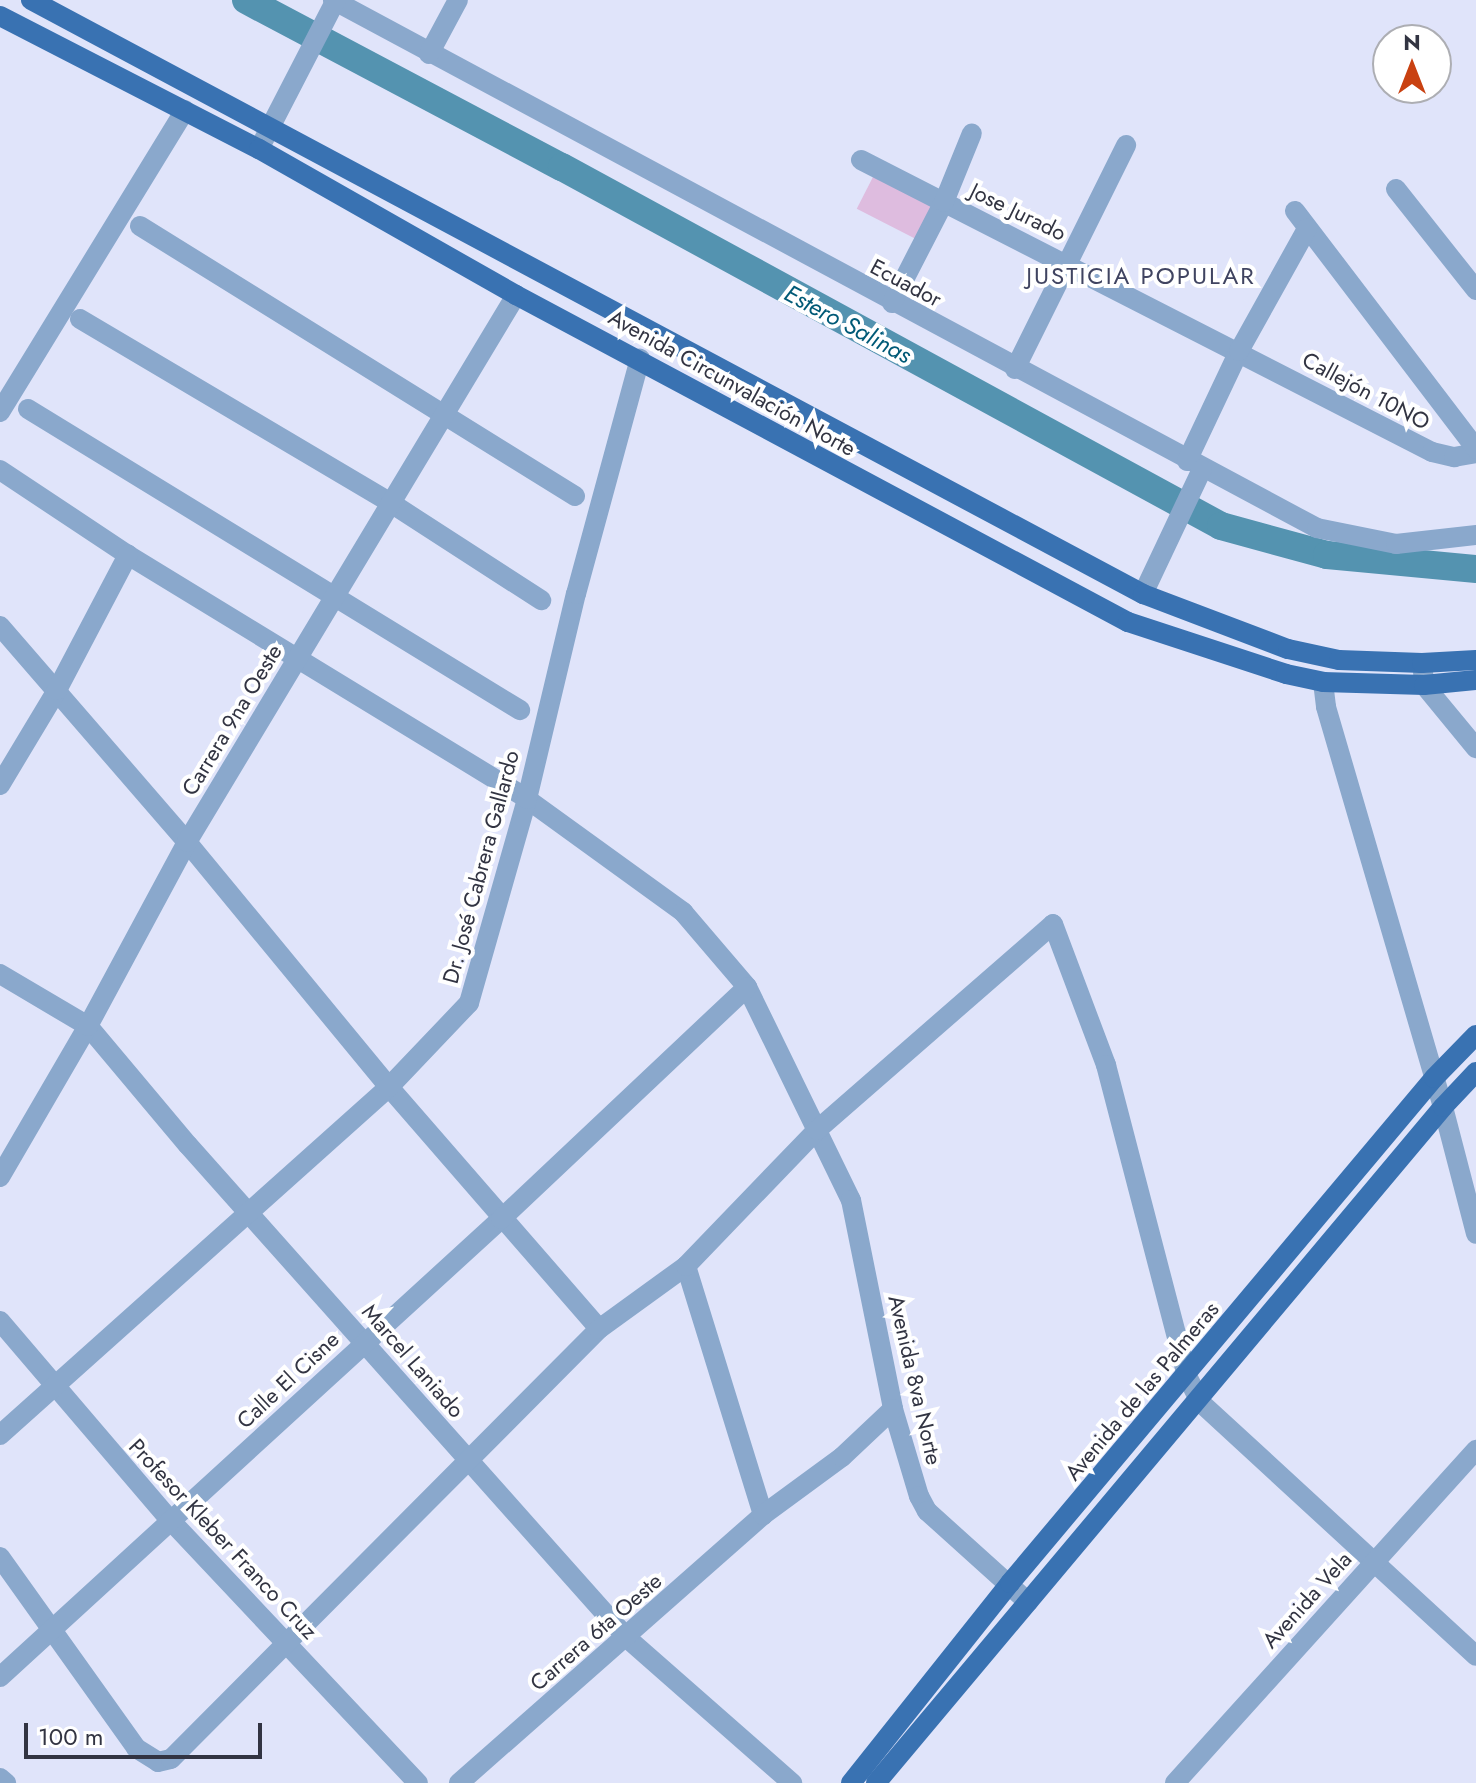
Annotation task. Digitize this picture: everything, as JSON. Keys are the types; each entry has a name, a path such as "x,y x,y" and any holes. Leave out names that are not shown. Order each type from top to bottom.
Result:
{"main road":[{"name":"Avenida Circunvalación Norte","path":"31,0 1143,594 1288,649 1339,660 1422,663 1476,660"},
{"name":"Avenida Circunvalación Norte","path":"0,16 259,149 516,295 1128,622 1286,674 1323,682 1424,685 1476,680"},
{"path":"678,380 695,353"},
{"name":"Avenida de las Palmeras","path":"851,1783 1010,1583 1187,1376 1434,1078 1476,1035"},
{"path":"876,1783 1200,1402 1443,1107 1476,1072"}],"street":[{"path":"429,54 458,0"},
{"path":"259,149 334,3"},
{"name":"Ecuador","path":"334,3 1015,369 1195,471 1317,528 1396,544 1476,535"},
{"path":"0,412 8,382 185,110"},
{"path":"892,303 944,202 972,133"},
{"path":"1015,369 1126,145"},
{"name":"Jose Jurado","path":"861,160 1239,351"},
{"path":"1396,189 1476,290"},
{"path":"1295,211 1476,451"},
{"path":"140,226 575,496"},
{"path":"1143,594 1175,529 1239,351 1307,229"},
{"name":"Carrera 9na Oeste","path":"1,1173 88,1026 187,842 516,295"},
{"path":"80,319 391,503 541,600"},
{"name":"Callejón 10NO","path":"1239,351 1432,452 1454,457 1476,451"},
{"name":"Dr. José Cabrera Gallardo","path":"0,1435 389,1087 469,1003 527,799 576,594 640,359"},
{"path":"28,409 520,710"},
{"name":"Avenida 8va Norte","path":"0,470 128,555 527,799 683,912 747,987 851,1200 893,1409 919,1496 927,1511 1028,1602"},
{"path":"0,785 57,690 128,555"},
{"path":"0,626 187,842 501,1219 599,1329"},
{"path":"1422,663 1424,685 1476,748"},
{"path":"1323,682 1326,707 1443,1107 1476,1234"},
{"path":"0,1557 136,1748 158,1762 171,1759 599,1329 686,1266 817,1130 1053,924 1106,1065 1187,1376 1200,1402 1476,1656"},
{"name":"Marcel Laniado","path":"0,974 88,1026 249,1214 627,1638 792,1783"},
{"name":"Calle El Cisne","path":"0,1677 501,1219 747,987"},
{"path":"686,1266 763,1515"},
{"name":"Profesor Kleber Franco Cruz","path":"0,1321 171,1521 418,1783"},
{"name":"Carrera 6ta Oeste","path":"459,1783 763,1515 831,1466 893,1409"},
{"name":"Avenida Vela","path":"1179,1781 1476,1450"},
{"path":"0,1778 6,1783"}],"shaded area":[{"path":"874,175 935,206 917,240 857,209"}],"waterway":[{"name":"Estero Salinas","path":"246,0 562,167 1221,526 1327,555 1476,569"}],"district":[{"name":"JUSTICIA POPULAR","path":"1141,276"}]}
